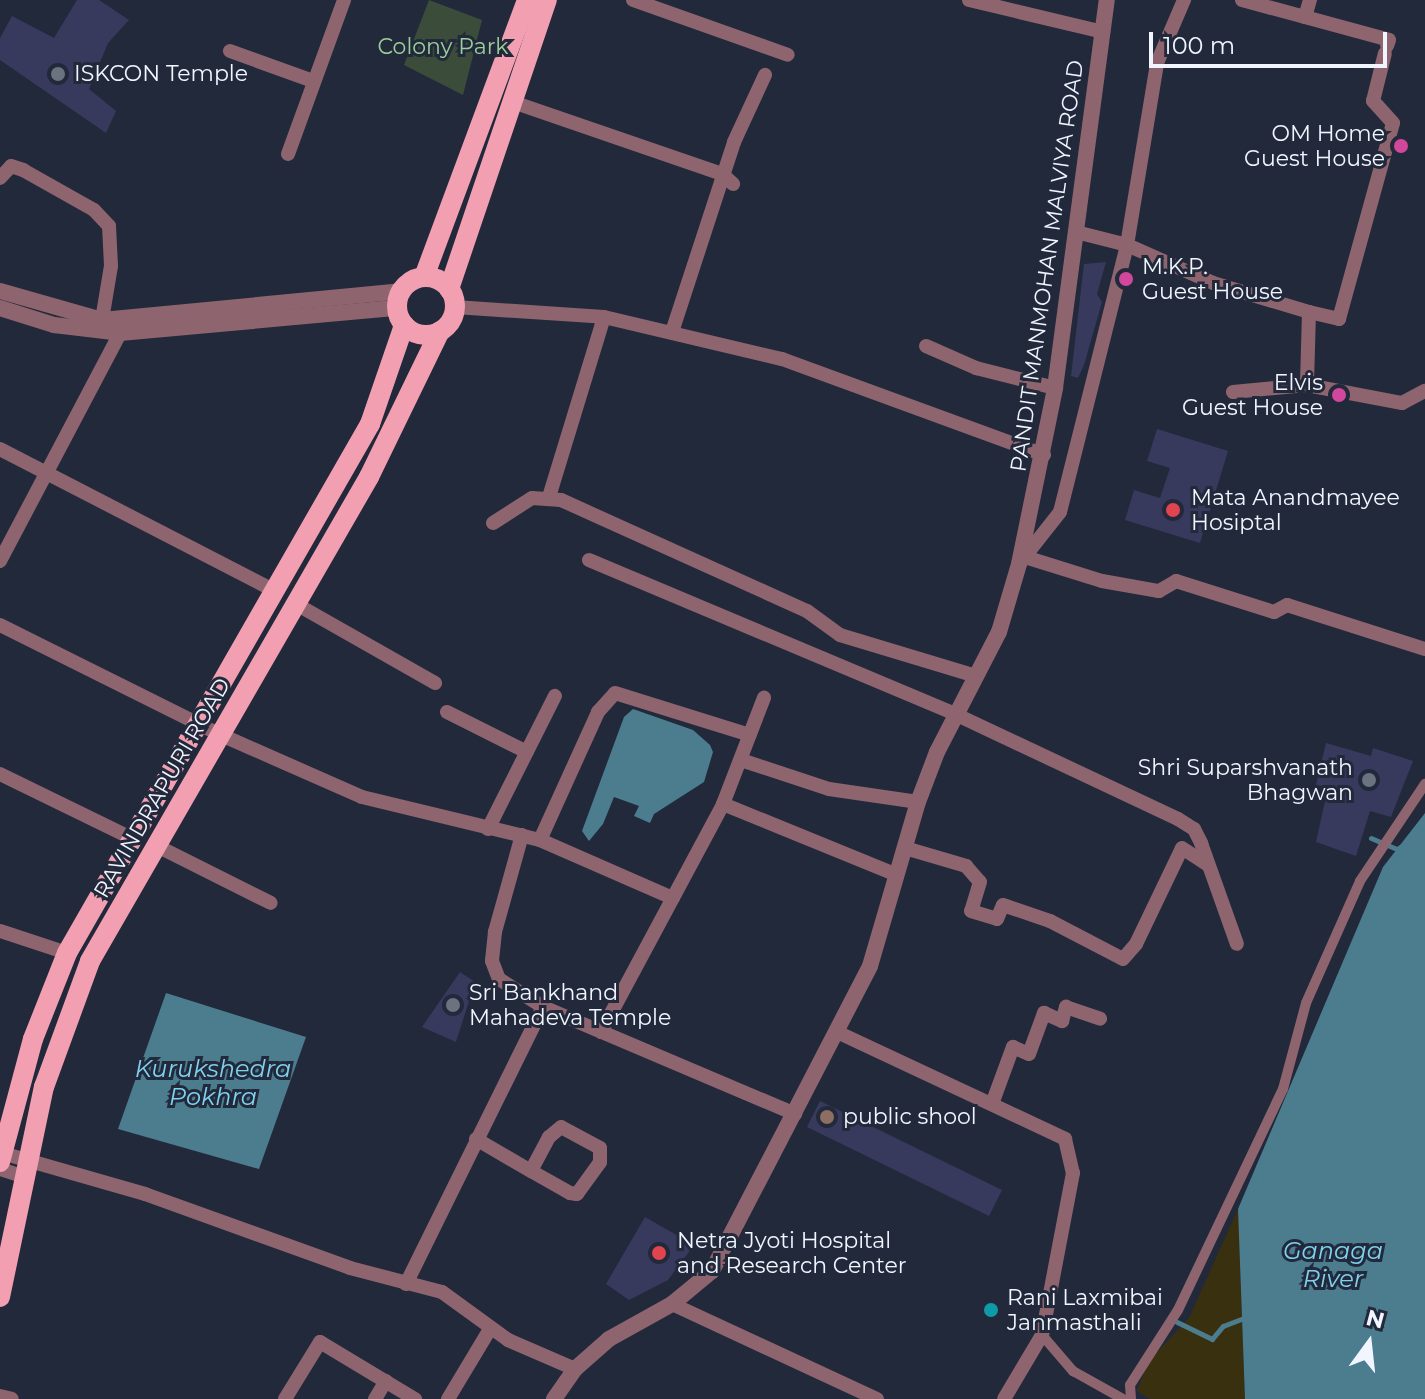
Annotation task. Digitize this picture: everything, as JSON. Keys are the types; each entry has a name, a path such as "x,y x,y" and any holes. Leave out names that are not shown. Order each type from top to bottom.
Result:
{"main road":[{"path":"440,331 421,335 401,308 424,277 527,0"},
{"path":"424,277 452,298 510,101 547,0"},
{"name":"RAVINDRAPURI ROAD","path":"0,1297 4,1261 30,1169 44,1087 77,991 219,734 369,477 440,331 452,298"},
{"name":"RAVINDRAPURI ROAD","path":"1,1161 33,1039 67,953 196,722 370,424 401,308"}],"street":[{"path":"288,154 344,0"},
{"path":"633,0 788,55"},
{"path":"969,0 1103,32"},
{"name":"PANDIT MANMOHAN MALVIYA ROAD","path":"559,1396 575,1369 609,1339 672,1304 712,1271 870,966 918,802 999,632 1022,561 1055,388 1107,0"},
{"path":"1184,0 1157,63 1127,245 1060,512 1022,561 1159,591 1176,581 1274,612 1287,605 1425,649"},
{"path":"1076,232 1127,245 1213,283 1339,319 1393,123 1373,101 1389,40 1242,0"},
{"path":"1305,17 1310,0"},
{"path":"230,51 313,81"},
{"path":"672,332 765,75"},
{"path":"510,101 727,179"},
{"path":"0,178 11,166 23,170 94,210 109,226 112,249 102,320"},
{"path":"0,291 102,320 401,308"},
{"path":"452,298 604,317 821,370 943,421 1044,455"},
{"path":"0,308 54,325 120,333 401,308"},
{"path":"1307,385 1309,312"},
{"path":"549,497 604,317"},
{"path":"0,561 120,333"},
{"path":"926,346 976,368 1055,388"},
{"path":"1233,392 1307,385 1402,403 1425,391"},
{"path":"0,449 275,591"},
{"path":"493,523 519,502 549,497 807,611 840,635 976,676"},
{"path":"589,560 957,715 1178,819 1194,829 1237,944"},
{"path":"296,604 435,683"},
{"path":"0,625 219,734 362,797 540,840 673,898"},
{"path":"540,840 598,712 615,693 750,735"},
{"path":"488,829 555,696"},
{"path":"601,1032 723,804 764,698"},
{"path":"447,712 527,752"},
{"path":"741,760 829,789 918,802"},
{"path":"0,774 131,838"},
{"path":"1131,1399 1130,1385 1178,1310 1283,1089 1306,1003 1360,881 1425,784"},
{"path":"723,804 897,875"},
{"path":"522,835 499,909 492,961 499,979 543,1007 795,1114"},
{"path":"157,846 271,903"},
{"path":"905,848 966,866 980,882 971,911 997,919 1003,905 1050,921 1123,959 1136,944 1182,848 1208,865"},
{"path":"0,931 67,953"},
{"path":"406,1284 543,1007"},
{"path":"992,1104 1013,1047 1029,1054 1044,1013 1062,1021 1066,1007 1100,1019"},
{"path":"837,1032 1065,1139 1072,1155 1073,1173 1042,1335 1004,1399"},
{"path":"476,1139 531,1171 577,1194 600,1162 600,1148 561,1127 549,1137 531,1171"},
{"path":"1,1161 406,1284 442,1292 490,1329 575,1369"},
{"path":"672,1304 877,1399"},
{"path":"448,1399 490,1329"},
{"path":"1042,1335 1073,1371 1123,1399"},
{"path":"285,1399 320,1342 415,1399"},
{"path":"375,1399 386,1381"},
{"path":"0,1396 12,1399"}],"green space":[{"name":"Colony Park","path":"429,0 482,20 463,95 404,65"}],"sand":[{"path":"1238,1209 1245,1399 1150,1399 1137,1391 1148,1362 1189,1318"}],"water":[{"path":"633,709 693,730 710,745 713,752 704,782 654,814 650,823 634,816 639,806 614,797 603,824 589,841 582,831 624,717"},
{"name":"Ganaga River","path":"1425,813 1425,1399 1245,1399 1238,1209 1383,867"},
{"name":"Kurukshedra Pokhra","path":"166,993 306,1037 259,1169 118,1129"}],"building":[{"name":"ISKCON Temple","path":"77,0 99,0 129,20 108,43 89,89 116,111 106,133 0,60 0,38 12,16 54,38"},
{"path":"1106,262 1097,294 1102,302 1078,378 1071,376 1084,264"},
{"path":"1157,429 1228,451 1200,543 1125,520 1134,490 1160,498 1170,468 1147,461"},
{"path":"1326,743 1371,756 1373,748 1413,761 1391,817 1370,811 1356,856 1316,842 1328,788 1316,785"},
{"name":"Sri Bankhand Mahadeva Temple","path":"460,972 475,982 456,1042 422,1027"},
{"path":"820,1101 1002,1190 989,1216 807,1127"},
{"path":"645,1217 694,1245 668,1280 629,1300 606,1284"}],"waterway":[{"path":"1371,838 1397,849 1405,844"},
{"path":"1177,1322 1212,1339 1223,1326 1246,1317"}],"place":[{"name":"ISKCON Temple","path":"58,74"},
{"name":"OM Home Guest House","path":"1401,146"},
{"name":"M.K.P. Guest House","path":"1126,279"},
{"name":"Elvis Guest House","path":"1339,395"},
{"name":"Mata Anandmayee Hosiptal","path":"1173,510"},
{"name":"Shri Suparshvanath Bhagwan","path":"1369,780"},
{"name":"Sri Bankhand Mahadeva Temple","path":"453,1005"},
{"name":"public shool","path":"827,1117"},
{"name":"Netra Jyoti Hospital and Research Center","path":"659,1253"},
{"name":"Rani Laxmibai Janmasthali","path":"991,1310"}]}
